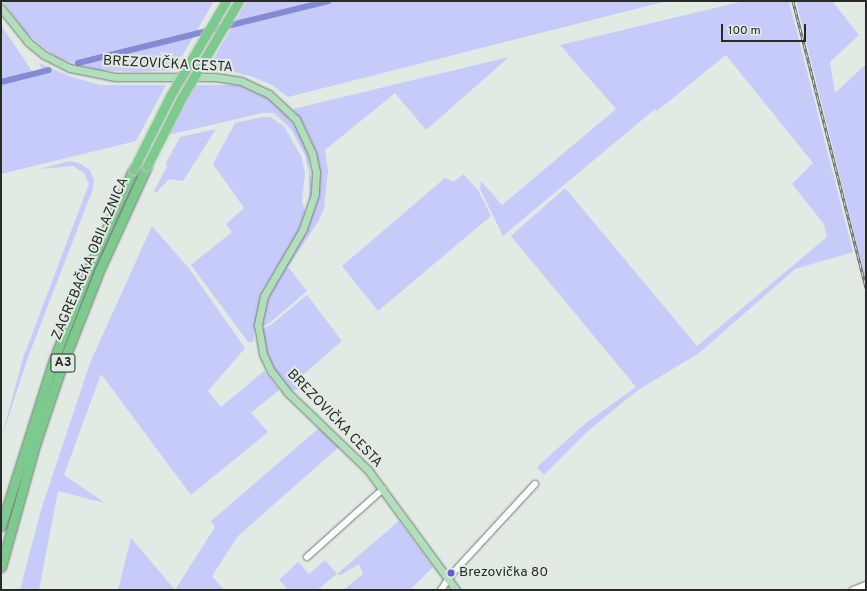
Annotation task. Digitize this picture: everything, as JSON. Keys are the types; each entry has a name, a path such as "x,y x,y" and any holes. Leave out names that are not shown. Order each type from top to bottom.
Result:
{"highway":[{"name":"ZAGREBAČKA OBILAZNICA","path":"1,526 53,362 89,268 133,170 170,96 226,1"},
{"name":"ZAGREBAČKA OBILAZNICA","path":"1,567 32,457 62,366 102,264 147,166 181,99 239,1"}],"main road":[{"name":"BREZOVIČKA CESTA","path":"1,8 28,42 44,55 70,68 115,77 215,77 241,81 269,94 293,115 312,153 316,172 315,194 303,229 264,296 259,316 260,343 268,367 279,383 357,458 382,489 456,590"}],"street":[{"path":"441,590 449,579 535,484"},
{"name":"BREZOVIČKA CESTA","path":"307,557 382,489"},
{"path":"853,590 866,585"}],"shaded area":[{"path":"3,1 214,1 174,70 137,72 96,70 56,57 26,33"},
{"path":"247,1 667,1 288,97 272,85 253,77 230,71 207,70"},
{"path":"744,1 789,1 853,252 795,269 699,353 638,390 589,430 544,475 537,467 586,423 636,387 511,236 565,188 697,346 827,237 824,224 792,184 813,163 726,55 657,111 655,109 503,236 480,189 481,181 502,205 616,109 560,45"},
{"path":"796,1 832,1 859,35 830,62 835,93 866,64 866,280"},
{"path":"1,25 34,74 43,72 39,63 69,76 100,85 166,85 136,141 1,174"},
{"path":"509,57 426,130 395,93 325,150 328,171 324,209 318,222 288,267 307,291 271,322 262,327 271,288 304,235 319,194 319,170 315,150 305,126 293,109"},
{"path":"195,85 240,85 268,98 283,110 299,132 308,153 312,188 309,203 309,173 305,155 291,129 274,113 262,113 168,135"},
{"path":"262,117 270,117 284,126 301,156 305,173 302,201 305,211 300,228 260,296 253,342 248,342 191,265 232,232 226,224 244,208 213,164 235,123"},
{"path":"216,129 183,181 169,179 156,193 154,191 167,167 166,163 180,137"},
{"path":"69,161 79,163 90,170 94,180 93,189 27,360 1,440 23,358 89,184 84,173 73,166 40,169"},
{"path":"463,174 478,190 491,216 378,311 342,266 445,178 454,182"},
{"path":"152,226 188,267 245,348 208,391 221,407 264,371 279,390 251,413 268,432 191,495 101,374 64,475 105,503 58,491 39,590 20,590 41,510 90,363"},
{"path":"307,295 342,341 297,380 304,388 293,390 288,388 275,372 266,353 262,329 272,324"},
{"path":"319,428 340,446 238,536 212,576 224,590 175,590 215,527 211,521"},
{"path":"399,521 433,567 410,590 343,590 363,574 359,564 341,575 337,574"},
{"path":"131,538 175,590 118,590"},
{"path":"325,560 337,574 317,590 288,590 279,580 298,562 309,574"}],"waterway":[{"path":"78,63 328,1"},
{"path":"1,82 49,70"}],"railway":[{"path":"793,1 866,288"}],"place":[{"name":"Brezovička 80","path":"451,573"}]}
